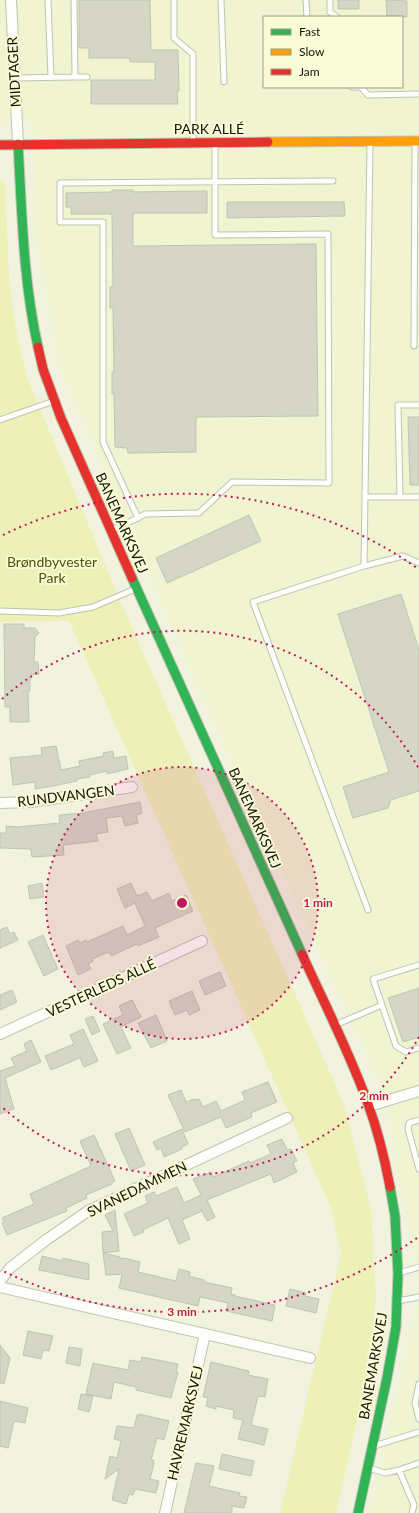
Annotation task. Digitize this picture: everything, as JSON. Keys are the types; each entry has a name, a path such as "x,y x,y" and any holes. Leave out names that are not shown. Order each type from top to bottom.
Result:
{"street":[{"name":"MIDTAGER","path":"11,0 18,144"},
{"name":"PARK ALLÉ","path":"0,145 417,141"},
{"name":"BANEMARKSVEJ","path":"18,144 25,260 31,316 43,369 61,418 110,530 360,1082 369,1106 386,1167 395,1216 398,1273 396,1327 373,1447 358,1513"},
{"name":"RUNDVANGEN","path":"0,803 47,800 132,787"},
{"name":"VESTERLEDS ALLÉ","path":"0,1034 202,941"},
{"path":"369,1106 419,1091"},
{"name":"SVANEDAMMEN","path":"0,1281 10,1268 46,1240 88,1212 287,1118"},
{"path":"0,1287 310,1358"},
{"name":"HAVREMARKSVEJ","path":"165,1513 205,1334"}],"lane":[{"path":"48,0 50,77"},
{"path":"74,0 75,77"},
{"path":"174,0 174,38 193,54 192,143"},
{"path":"221,0 224,82"},
{"path":"306,0 307,16"},
{"path":"330,0 330,12 336,16"},
{"path":"15,78 87,77"},
{"path":"362,88 368,95 419,94"},
{"path":"364,566 370,141"},
{"path":"414,346 417,141"},
{"path":"110,530 146,514 199,513 232,482 329,483 328,234 215,235 215,143"},
{"path":"138,518 103,442 103,222 60,222 60,183 333,181"},
{"path":"0,420 55,401"},
{"path":"400,497 398,405 419,405"},
{"path":"365,497 419,497"},
{"path":"368,910 253,602 364,566 403,556 419,563"},
{"path":"0,611 59,612 93,606 136,588"},
{"path":"418,1048 406,1052 396,1046 373,979 419,965"},
{"path":"334,1026 382,1005"},
{"path":"419,1120 409,1123 408,1129 419,1169"},
{"path":"398,1273 419,1266"},
{"path":"397,1301 419,1297"},
{"path":"419,1384 415,1403 419,1419"},
{"path":"373,1447 419,1432"},
{"path":"368,1468 385,1472 399,1470 419,1463"},
{"path":"399,1470 417,1506 412,1513"}],"shaded area":[{"path":"0,0 419,0 419,1285 382,1089 189,668 58,362 36,240 32,123 0,124"},
{"path":"419,1294 419,1513 369,1513"}],"green space":[{"name":"Brøndbyvester Park","path":"0,179 5,183 9,277 15,325 28,380 124,610 344,1104 371,1209 376,1297 367,1377 336,1513 280,1513 341,1253 331,1208 69,621 0,622"}],"building":[{"path":"79,0 150,0 151,50 178,50 178,104 91,104 91,80 155,80 155,62 130,62 130,58 89,58 89,48 79,48"},
{"path":"338,0 359,0 359,9 338,9"},
{"path":"386,0 407,1 407,17 387,16"},
{"path":"112,190 133,190 133,192 207,191 207,213 133,213 133,246 316,244 318,416 196,417 196,452 128,453 127,448 115,447 114,393 112,394 112,372 114,372 113,308 110,308 110,287 113,286 112,214 71,214 71,207 66,207 66,193 112,192"},
{"path":"227,202 344,202 345,216 227,218"},
{"path":"408,417 419,417 419,485 410,485"},
{"path":"249,515 261,541 167,583 156,558"},
{"path":"401,594 419,650 419,791 391,800 388,808 353,818 343,787 389,772 338,614"},
{"path":"4,624 24,624 24,628 35,628 39,633 35,637 34,662 38,662 39,674 30,675 30,691 28,691 29,722 10,722 10,707 5,707"},
{"path":"56,746 61,770 80,766 79,761 104,756 103,753 113,751 114,758 126,756 128,769 107,774 107,771 89,775 90,777 77,779 77,781 35,789 35,782 13,785 10,758 42,755 41,748"},
{"path":"140,802 142,813 136,815 138,823 125,826 122,816 106,818 108,832 96,834 98,841 63,845 64,855 32,857 31,849 0,848 0,833 6,833 6,826 17,827 60,823 59,815 83,813"},
{"path":"42,883 44,897 30,899 28,886"},
{"path":"131,883 137,896 147,892 152,901 169,893 172,901 186,895 193,911 155,928 159,937 138,946 137,944 111,956 109,952 92,959 93,961 88,964 91,969 78,975 66,946 78,940 80,943 86,940 87,942 123,926 127,935 145,926 135,903 125,908 117,889"},
{"path":"7,927 10,934 14,932 18,940 0,948 0,930"},
{"path":"43,935 58,969 44,976 28,942"},
{"path":"220,972 226,986 205,995 199,981"},
{"path":"419,988 419,1037 403,1042 388,998"},
{"path":"12,990 17,1002 0,1010 0,995"},
{"path":"192,991 200,1010 189,1015 187,1010 175,1015 169,1001"},
{"path":"132,1000 141,1017 121,1027 131,1048 117,1054 103,1024 123,1015 119,1006"},
{"path":"156,1015 167,1041 151,1048 138,1023"},
{"path":"93,1016 100,1031 92,1035 85,1019"},
{"path":"83,1029 98,1061 84,1067 80,1058 51,1070 45,1056 74,1044 70,1035"},
{"path":"31,1040 41,1062 5,1078 14,1109 0,1114 0,1071 15,1066 11,1058 27,1051 24,1044"},
{"path":"268,1082 277,1102 251,1113 252,1117 226,1128 221,1117 185,1132 168,1095 181,1090 186,1102 199,1099 203,1107 216,1101 221,1111 245,1100 242,1092"},
{"path":"129,1128 145,1165 131,1171 115,1134"},
{"path":"182,1129 188,1144 182,1147 182,1149 164,1157 161,1148 157,1150 153,1142"},
{"path":"94,1135 115,1181 112,1182 112,1184 86,1195 87,1198 66,1208 67,1211 7,1235 2,1223 4,1222 2,1218 34,1204 30,1194 91,1166 80,1141"},
{"path":"282,1139 287,1150 291,1149 297,1161 293,1163 297,1172 274,1183 271,1174 207,1200 215,1217 207,1221 202,1211 182,1220 190,1239 179,1244 168,1218 134,1236 124,1214 148,1203 145,1196 154,1192 156,1196 177,1187 184,1203 201,1195 193,1179 211,1172 213,1177 249,1161 250,1163 271,1154 267,1145"},
{"path":"115,1210 119,1251 103,1253 102,1232 113,1231 105,1215"},
{"path":"103,1253 120,1257 120,1259 124,1258 140,1262 138,1272 176,1281 179,1269 190,1272 189,1276 204,1280 204,1282 232,1288 231,1294 235,1296 275,1305 272,1321 226,1311 228,1303 200,1297 198,1306 119,1288 122,1274 106,1275"},
{"path":"42,1256 62,1261 63,1258 89,1264 89,1280 39,1270"},
{"path":"290,1289 306,1293 305,1296 319,1299 316,1313 286,1306"},
{"path":"28,1331 53,1336 49,1351 43,1350 41,1359 23,1355"},
{"path":"0,1345 10,1358 4,1384 0,1383"},
{"path":"69,1347 82,1349 80,1366 66,1363"},
{"path":"142,1357 178,1364 176,1372 178,1372 171,1398 136,1390 136,1387 114,1382 111,1399 86,1394 93,1363 128,1370 130,1360 141,1362"},
{"path":"211,1362 249,1371 248,1375 268,1379 265,1397 258,1396 251,1425 268,1429 264,1445 238,1439 243,1420 233,1418 234,1410 216,1406 216,1409 206,1406 208,1398 203,1397"},
{"path":"81,1394 93,1396 89,1412 78,1409"},
{"path":"0,1401 28,1408 25,1423 14,1421 8,1448 0,1446"},
{"path":"139,1414 169,1421 164,1440 157,1438 151,1460 154,1460 154,1463 150,1479 159,1481 156,1493 135,1489 133,1495 129,1494 126,1504 112,1500 119,1469 105,1479 110,1456 117,1458 121,1441 114,1439 117,1426 134,1428 137,1415 139,1416"},
{"path":"222,1454 254,1461 251,1476 219,1469"},
{"path":"196,1463 214,1466 209,1486 240,1493 239,1496 247,1497 244,1508 232,1506 232,1513 184,1513"}],"traffic: fast":[{"path":"18,144 26,272 38,347"},
{"path":"132,578 302,954"},
{"path":"358,1513 387,1378 396,1327 398,1273 395,1216 390,1187"}],"traffic: slow":[{"path":"268,142 419,141"}],"traffic: jam":[{"path":"0,145 268,142"},
{"path":"38,347 43,369 61,418 132,578"},
{"path":"302,954 345,1047 372,1114 390,1187"}]}
